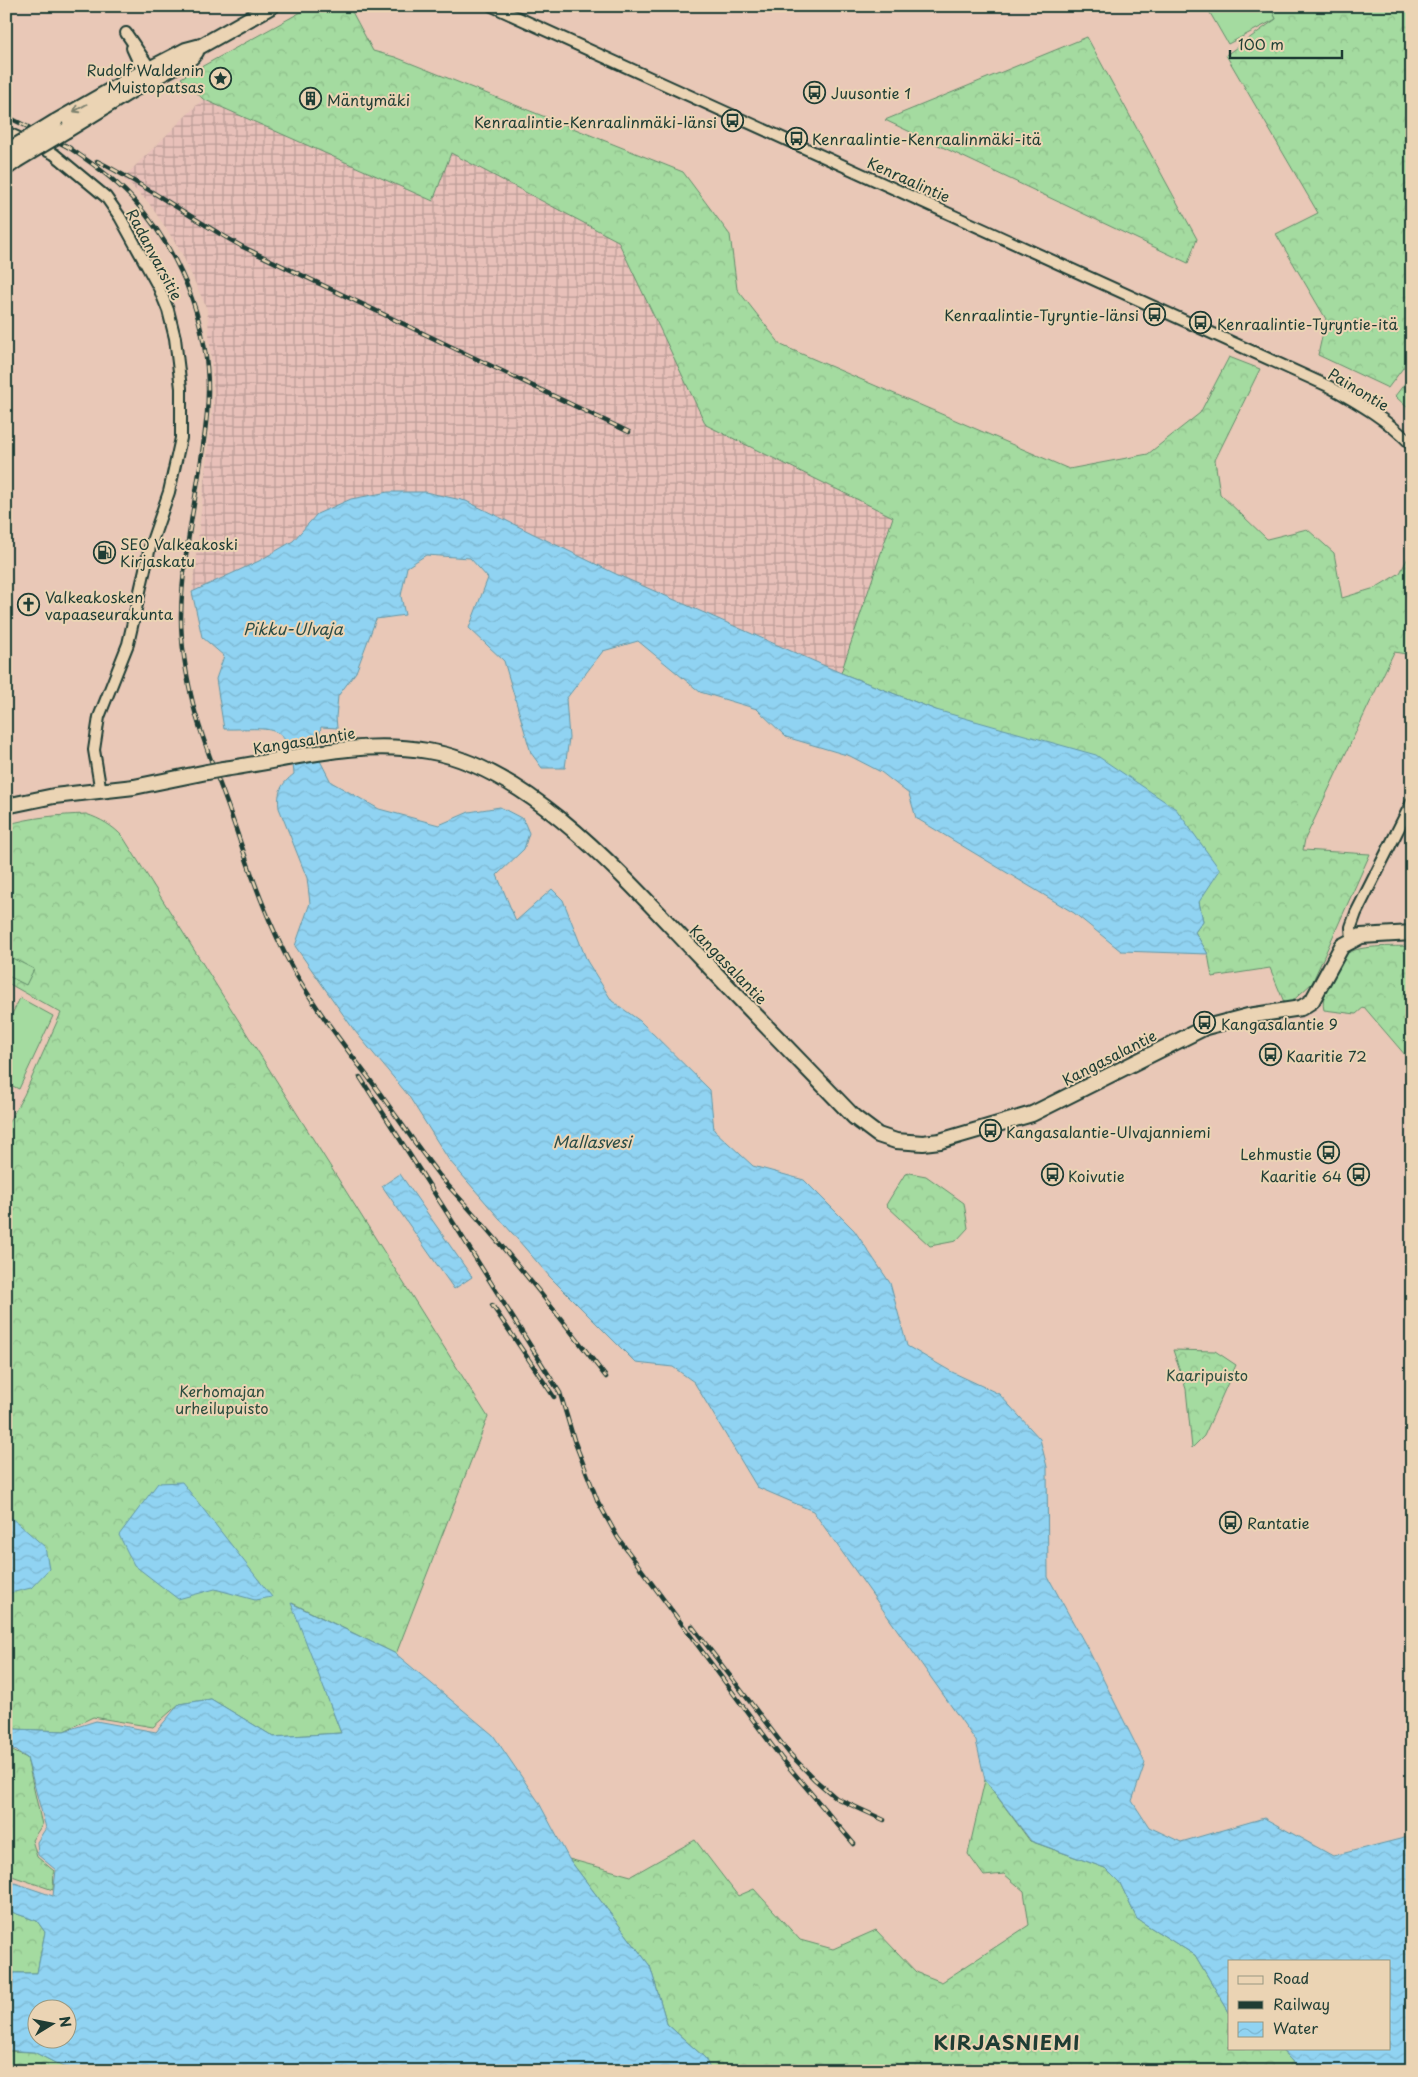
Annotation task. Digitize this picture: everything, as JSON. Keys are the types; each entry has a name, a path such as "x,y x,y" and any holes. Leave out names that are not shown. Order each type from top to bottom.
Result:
{"main road":[{"path":"10,160 61,126 150,73 192,57 201,46 272,6"},
{"name":"Kangasalantie","path":"6,806 54,796 107,791 330,750 388,746 430,751 466,761 499,776 602,855 854,1117 878,1135 896,1141 923,1143 940,1141 1032,1114 1206,1027 1248,1016 1301,1008 1312,1001 1342,946 1352,940"},
{"path":"1352,940 1361,936 1412,933"}],"street":[{"name":"Kenraalintie","path":"492,6 1313,379"},
{"name":"Radanvarsitie","path":"6,132 54,154 106,197 124,224 159,288 168,310 175,338 181,388 181,438 169,492 150,547 128,644 99,717 94,750 107,791"},
{"name":"Painontie","path":"1313,379 1372,411 1397,430 1412,445"},
{"path":"1352,940 1351,928 1356,913 1412,802"}],"shaded area":[{"path":"203,99 433,200 451,153 618,241 706,425 897,519 841,673 618,575 466,501 317,514 293,541 259,561 192,592 214,394 207,309 182,254 166,228 148,202 123,178"}],"green space":[{"path":"312,6 349,6 373,51 395,57 683,172 730,235 737,289 781,345 1069,469 1148,454 1200,413 1229,357 1260,369 1215,460 1220,494 1267,539 1307,529 1334,553 1342,598 1375,588 1400,573 1412,550 1412,655 1394,652 1305,839 1303,850 1370,854 1312,983 1286,1007 1270,968 1212,977 1208,954 1195,932 1203,921 1199,902 936,710 841,673 893,517 706,425 618,241 451,153 433,201 203,99 181,78"},
{"path":"1206,6 1270,6 1276,19 1228,44"},
{"path":"1270,6 1412,6 1412,356 1388,388 1318,355 1326,319 1276,234 1318,213 1226,55 1276,19"},
{"path":"1087,37 1197,239 1188,263 885,120"},
{"path":"1412,374 1412,412 1395,396"},
{"name":"Kerhomajan urheilupuisto","path":"86,814 106,823 123,837 488,1417 396,1654 292,1603 341,1733 274,1737 211,1699 179,1704 153,1727 93,1717 64,1731 13,1729 6,1731 6,1127 24,1095 61,1013 6,982 6,825 46,817"},
{"path":"1385,946 1412,946 1412,1063 1364,1007 1356,1014 1324,1010 1323,1002 1338,965 1349,952"},
{"path":"6,955 34,969 26,985 6,975"},
{"path":"20,998 53,1016 19,1089 6,1083 6,1026"},
{"path":"905,1174 926,1176 964,1203 968,1228 956,1241 930,1246 886,1205"},
{"name":"Kaaripuisto","path":"1173,1350 1215,1351 1236,1365 1204,1436 1192,1448 1186,1389"},
{"path":"6,1748 27,1758 42,1825 32,1840 37,1857 54,1871 53,1890 6,1874"},
{"path":"985,1780 1030,1841 1105,1868 1120,1883 1137,1919 1195,1955 1228,2010 1228,2050 1282,2050 1301,2071 711,2071 705,2058 667,2024 650,1966 569,1859 631,1876 695,1840 738,1896 754,1889 800,1940 833,1949 876,1930 916,1972 942,1982 1029,1925 1024,1891 1004,1874 984,1876 968,1854"},
{"path":"6,1910 37,1921 45,1932 37,1973 14,1973 11,2007 6,2012"},
{"path":"6,2051 34,2052 71,2071 6,2071"}],"water":[{"name":"Mallasvesi","path":"388,492 425,492 466,501 618,575 841,673 936,710 1096,755 1176,809 1220,870 1199,902 1203,921 1195,932 1208,954 1121,951 1074,913 916,818 909,794 881,772 850,756 786,737 757,709 700,692 638,641 603,651 566,699 569,738 565,768 542,768 531,753 504,661 469,628 488,578 470,558 426,555 407,567 401,596 405,615 376,619 356,672 338,696 337,728 321,727 316,753 331,782 379,809 439,825 469,812 500,807 523,819 529,833 524,849 497,875 516,921 552,889 563,900 587,961 612,1001 640,1021 710,1090 714,1130 753,1166 804,1180 854,1230 890,1283 907,1346 952,1372 999,1394 1040,1439 1047,1467 1048,1577 1089,1651 1145,1763 1132,1801 1149,1827 1181,1842 1264,1818 1333,1856 1412,1836 1412,2071 1301,2071 1282,2050 1390,2050 1390,1960 1228,1960 1228,2010 1195,1955 1137,1919 1120,1883 1105,1868 1031,1841 985,1780 976,1741 813,1511 757,1487 694,1382 673,1367 636,1363 550,1277 449,1160 408,1095 354,1030 295,946 310,903 307,878 279,808 281,789 294,774 291,756 282,736 274,731 265,729 224,729 216,679 224,656 202,637 192,592 259,561 293,541 317,514 351,499"},
{"path":"400,1174 472,1277 454,1289 382,1186"},
{"path":"182,1482 272,1597 255,1600 215,1589 178,1599 134,1565 119,1535 158,1483"},
{"path":"6,1516 12,1518 45,1547 49,1569 31,1588 6,1594"},
{"path":"291,1603 396,1654 493,1735 538,1801 569,1859 650,1966 667,2024 705,2058 711,2071 171,2071 168,2066 163,2071 71,2071 34,2052 6,2050 6,2012 11,2007 14,1973 37,1973 45,1932 37,1921 6,1910 6,1880 53,1896 56,1870 38,1855 37,1842 46,1828 27,1758 9,1746 6,1736 13,1729 64,1731 96,1721 156,1732 179,1704 211,1699 274,1737 341,1733"}],"waterway":[{"path":"6,1971 14,1973"}],"railway":[{"path":"6,116 70,148"},
{"path":"65,145 116,183 132,198 150,221 167,245 180,271 192,298 200,326 206,355 207,413 182,592 181,629 183,652 194,708 266,913 295,973 312,1000 430,1163 517,1264 606,1377"},
{"path":"97,161 134,181 243,247 629,432"},
{"path":"360,1077 560,1393 574,1440 598,1502 618,1538 782,1759 854,1844"},
{"path":"492,1305 554,1397"},
{"path":"692,1626 789,1753 814,1779 836,1798 884,1820"}],"place":[{"name":"Rudolf Waldenin Muistopatsas","path":"220,78"},
{"name":"Juusontie 1","path":"815,92"},
{"name":"Mäntymäki","path":"311,99"},
{"name":"Kenraalintie-Kenraalinmäki-länsi","path":"733,121"},
{"name":"Kenraalintie-Kenraalinmäki-itä","path":"796,138"},
{"name":"Kenraalintie-Tyryntie-länsi","path":"1155,314"},
{"name":"Kenraalintie-Tyryntie-itä","path":"1201,323"},
{"name":"SEO Valkeakoski Kirjaskatu","path":"104,552"},
{"name":"Valkeakosken vapaaseurakunta","path":"29,605"},
{"name":"Kangasalantie 9","path":"1205,1023"},
{"name":"Kaaritie 72","path":"1270,1055"},
{"name":"Kangasalantie-Ulvajanniemi","path":"990,1131"},
{"name":"Lehmustie","path":"1328,1153"},
{"name":"Koivutie","path":"1052,1175"},
{"name":"Kaaritie 64","path":"1358,1175"},
{"name":"Rantatie","path":"1231,1522"}],"district":[{"name":"KIRJASNIEMI","path":"1007,2042"}],"water label":[{"name":"Pikku-Ulvaja","path":"293,628"}]}
